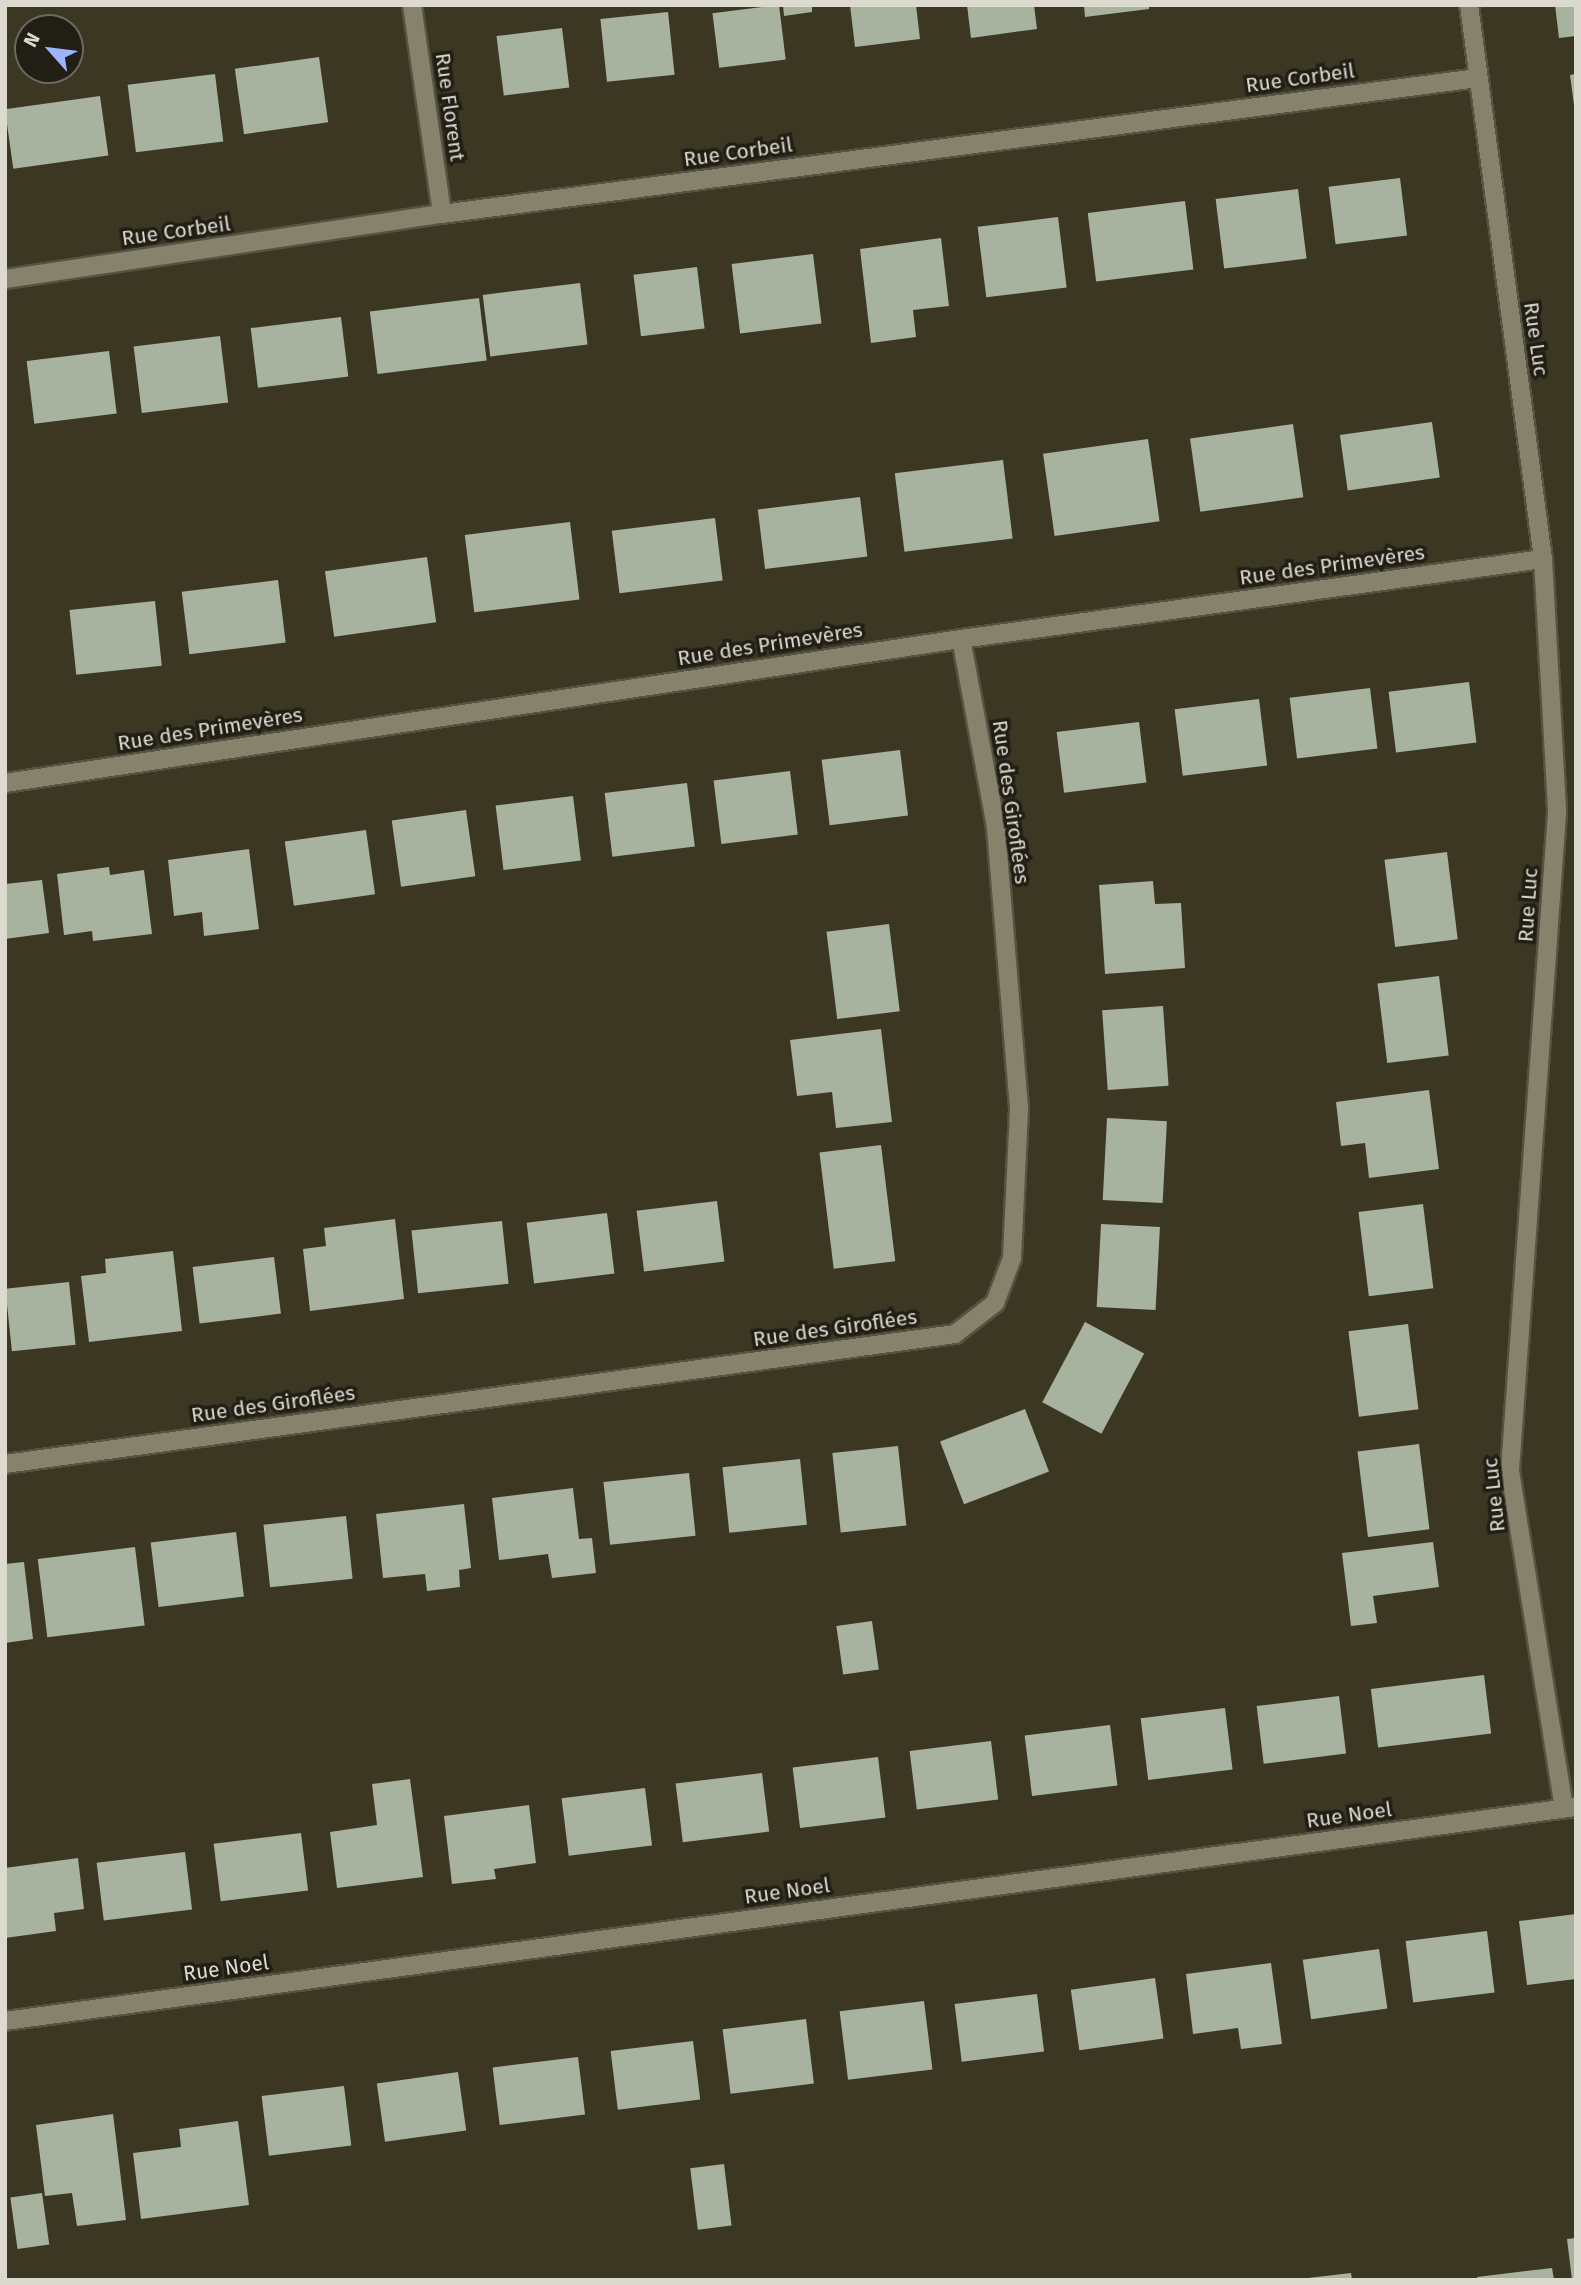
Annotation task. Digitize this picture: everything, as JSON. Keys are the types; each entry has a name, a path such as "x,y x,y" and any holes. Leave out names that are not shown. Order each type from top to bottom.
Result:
{"street":[{"name":"Rue Florent","path":"412,5 442,214"},
{"name":"Rue Luc","path":"1469,5 1543,559 1557,813 1510,1471 1570,1807"},
{"name":"Rue Corbeil","path":"5,279 442,214 1478,78"},
{"name":"Rue des Primevères","path":"5,783 961,639 1543,559"},
{"name":"Rue des Giroflées","path":"5,1464 955,1334 995,1303 1012,1258 1018,1108 996,827 961,639"},
{"name":"Rue Noel","path":"5,2021 1570,1807"}],"building":[{"path":"779,5 786,60 719,68 712,13"},
{"path":"783,5 812,5 812,12 784,16"},
{"path":"850,5 916,5 920,39 855,47"},
{"path":"967,5 1034,5 1037,29 971,38"},
{"path":"1084,5 1149,5 1149,9 1085,17"},
{"path":"1555,5 1576,5 1576,36 1559,38"},
{"path":"668,12 675,75 607,82 600,19"},
{"path":"562,28 569,88 504,96 496,36"},
{"path":"319,57 328,122 244,134 235,69"},
{"path":"215,74 223,141 136,152 128,85"},
{"path":"1576,74 1576,105 1574,105 1570,75"},
{"path":"100,96 108,155 13,169 5,109"},
{"path":"1400,178 1407,236 1336,244 1329,187"},
{"path":"1298,189 1307,258 1224,269 1216,199"},
{"path":"1185,201 1193,269 1096,281 1088,213"},
{"path":"1058,217 1067,287 986,297 978,227"},
{"path":"941,238 949,306 913,310 916,337 871,343 860,249"},
{"path":"813,254 822,323 740,333 732,264"},
{"path":"697,267 705,329 641,336 633,275"},
{"path":"580,283 588,345 490,356 483,295"},
{"path":"479,298 487,361 377,374 370,311"},
{"path":"341,317 348,377 258,388 251,328"},
{"path":"220,336 228,403 142,413 134,347"},
{"path":"109,351 117,414 34,424 27,361"},
{"path":"1432,422 1440,477 1348,490 1340,435"},
{"path":"1293,424 1303,497 1200,512 1190,438"},
{"path":"1148,439 1160,521 1055,536 1043,454"},
{"path":"1003,460 1013,538 904,552 895,473"},
{"path":"860,497 867,557 765,569 758,510"},
{"path":"715,518 723,581 619,593 612,531"},
{"path":"570,522 580,599 474,612 465,535"},
{"path":"427,557 436,622 334,637 325,571"},
{"path":"278,580 286,643 189,654 182,592"},
{"path":"155,601 162,666 76,675 69,610"},
{"path":"1469,682 1476,743 1396,752 1389,692"},
{"path":"1370,688 1377,749 1297,758 1290,698"},
{"path":"1259,699 1267,766 1183,776 1175,709"},
{"path":"1139,722 1146,783 1064,793 1057,732"},
{"path":"900,750 908,816 830,825 822,760"},
{"path":"790,771 798,835 721,844 714,780"},
{"path":"687,783 695,847 612,857 605,793"},
{"path":"573,796 581,861 504,870 496,806"},
{"path":"466,810 475,876 401,887 392,820"},
{"path":"366,830 375,894 294,906 285,841"},
{"path":"249,849 259,929 204,936 202,912 174,916 168,860"},
{"path":"1447,852 1458,939 1395,947 1384,860"},
{"path":"109,867 110,875 144,870 152,934 93,941 92,931 64,935 57,874"},
{"path":"42,880 49,933 5,939 5,884"},
{"path":"1153,881 1155,904 1181,903 1185,968 1105,974 1099,885"},
{"path":"889,924 900,1011 837,1019 826,932"},
{"path":"1439,976 1449,1055 1387,1063 1377,984"},
{"path":"1163,1006 1169,1086 1108,1090 1102,1010"},
{"path":"881,1029 892,1122 836,1128 832,1092 797,1096 790,1040"},
{"path":"1429,1090 1439,1169 1369,1178 1365,1143 1341,1146 1336,1102"},
{"path":"1107,1118 1167,1121 1163,1203 1103,1200"},
{"path":"881,1145 895,1261 834,1269 819,1153"},
{"path":"717,1201 724,1262 644,1271 637,1211"},
{"path":"1423,1204 1433,1288 1369,1296 1358,1212"},
{"path":"607,1213 614,1274 534,1283 527,1223"},
{"path":"395,1219 404,1299 310,1311 303,1249 326,1246 324,1228"},
{"path":"502,1221 509,1284 418,1293 411,1231"},
{"path":"1101,1224 1160,1227 1156,1310 1097,1307"},
{"path":"173,1251 182,1331 89,1342 81,1276 106,1273 105,1259"},
{"path":"274,1257 281,1314 200,1324 193,1267"},
{"path":"69,1282 76,1345 12,1351 5,1289"},
{"path":"1085,1322 1144,1353 1101,1434 1042,1402"},
{"path":"1408,1324 1418,1409 1359,1417 1348,1331"},
{"path":"1025,1409 1049,1472 964,1504 940,1442"},
{"path":"1419,1444 1429,1529 1368,1537 1357,1452"},
{"path":"898,1446 906,1526 841,1532 832,1453"},
{"path":"800,1459 807,1525 729,1533 722,1467"},
{"path":"689,1473 696,1536 610,1545 603,1482"},
{"path":"573,1488 579,1539 592,1538 596,1573 552,1578 548,1554 499,1560 492,1498"},
{"path":"464,1504 471,1568 459,1570 460,1587 427,1591 425,1574 383,1578 376,1514"},
{"path":"346,1516 353,1579 270,1587 263,1525"},
{"path":"236,1532 244,1597 159,1607 151,1542"},
{"path":"1433,1542 1439,1587 1373,1596 1377,1623 1351,1626 1342,1553"},
{"path":"135,1547 145,1625 47,1637 38,1559"},
{"path":"24,1562 33,1639 5,1643 5,1564"},
{"path":"872,1621 879,1670 843,1675 836,1626"},
{"path":"1484,1675 1491,1734 1378,1747 1371,1689"},
{"path":"1339,1696 1346,1754 1264,1764 1257,1706"},
{"path":"1225,1708 1233,1770 1148,1780 1141,1718"},
{"path":"1110,1725 1117,1786 1032,1796 1025,1735"},
{"path":"991,1741 998,1800 917,1810 910,1751"},
{"path":"878,1757 885,1818 800,1828 793,1767"},
{"path":"762,1773 769,1832 683,1842 676,1784"},
{"path":"410,1779 423,1877 337,1888 330,1832 377,1825 372,1784"},
{"path":"645,1788 652,1846 569,1856 562,1798"},
{"path":"529,1805 536,1863 494,1869 496,1879 452,1884 444,1816"},
{"path":"301,1833 308,1891 221,1901 214,1844"},
{"path":"185,1852 192,1910 104,1920 97,1863"},
{"path":"78,1858 84,1909 54,1913 56,1931 5,1938 5,1868"},
{"path":"1576,1914 1576,1979 1527,1985 1519,1921"},
{"path":"1487,1931 1495,1993 1413,2003 1406,1941"},
{"path":"1379,1949 1387,2008 1311,2019 1303,1960"},
{"path":"1271,1963 1282,2044 1241,2049 1238,2028 1193,2034 1186,1974"},
{"path":"1155,1978 1163,2038 1079,2050 1071,1990"},
{"path":"1037,1994 1044,2052 962,2062 955,2004"},
{"path":"924,2001 932,2069 848,2080 840,2011"},
{"path":"806,2019 814,2084 731,2094 723,2029"},
{"path":"693,2041 700,2100 618,2110 611,2051"},
{"path":"578,2057 585,2115 500,2125 493,2067"},
{"path":"458,2072 466,2130 385,2142 377,2083"},
{"path":"344,2086 351,2146 269,2156 262,2096"},
{"path":"113,2114 126,2220 77,2226 72,2193 45,2196 36,2125"},
{"path":"238,2121 249,2205 141,2219 133,2153 181,2147 179,2129"},
{"path":"724,2164 732,2226 698,2230 690,2168"},
{"path":"42,2193 49,2244 18,2249 10,2197"},
{"path":"1576,2238 1576,2280 1572,2280 1567,2239"},
{"path":"1552,2268 1554,2280 1477,2280 1477,2277"},
{"path":"1351,2273 1352,2280 1308,2280 1308,2278"}]}
